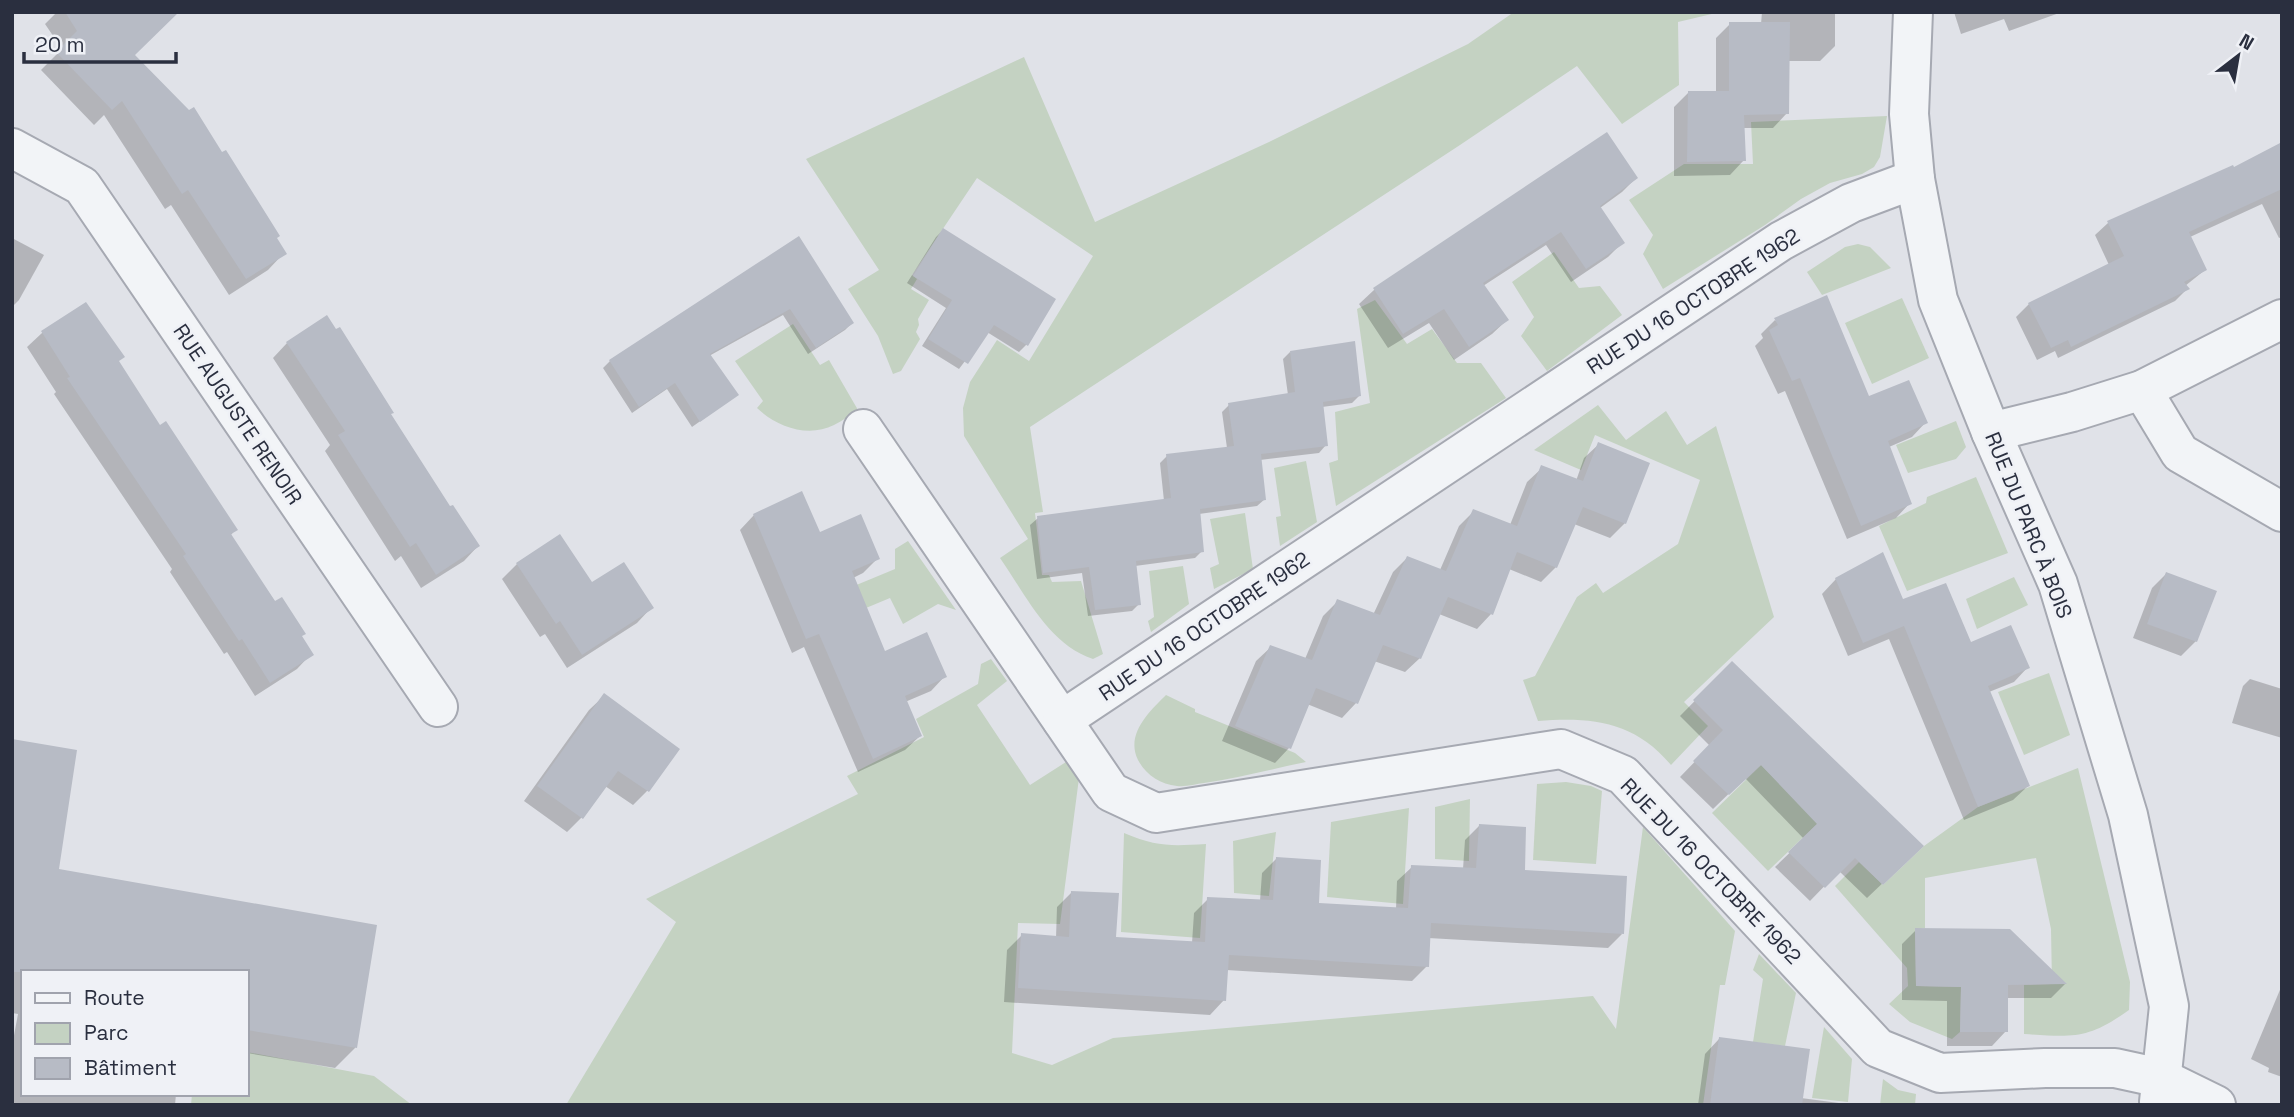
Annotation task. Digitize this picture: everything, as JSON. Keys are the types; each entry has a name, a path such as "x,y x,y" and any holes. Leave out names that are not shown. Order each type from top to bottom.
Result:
{"street":[{"name":"RUE DU PARC À BOIS","path":"1913,12 1909,114 1915,179 1938,300 1991,432 2058,584 2128,815 2169,1006 2160,1092"},
{"name":"RUE AUGUSTE RENOIR","path":"12,148 82,186 438,707"},
{"name":"RUE DU 16 OCTOBRE 1962","path":"1062,720 1781,241 1851,203 1915,179"},
{"path":"1991,432 2072,412 2142,390 2282,319"},
{"path":"2142,390 2180,453 2282,512"},
{"name":"RUE DU 16 OCTOBRE 1962","path":"863,429 1111,792 1156,813 1561,749 1623,775 1878,1048 1940,1073 2115,1068 2160,1092 2216,1105"}],"green space":[{"path":"1514,12 1716,13 1678,22 1679,85 1622,124 1577,66 1030,427 1043,512 1035,513 1042,575 1049,575 1052,582 1081,581 1103,654 1093,659 1077,652 1063,642 1039,617 1000,558 1028,539 964,436 963,408 970,382 997,340 1029,361 1093,256 977,178 912,275 917,279 911,289 929,300 918,319 916,332 920,339 901,371 893,374 878,336 848,289 879,270 806,159 1024,57 1095,222 1269,142 1468,44"},
{"path":"1887,116 1880,157 1874,167 1862,174 1830,183 1801,199 1765,225 1663,289 1643,254 1653,235 1629,200 1684,164 1753,164 1751,122"},
{"path":"1858,244 1870,247 1891,268 1822,295 1807,272 1845,247"},
{"path":"1554,252 1579,288 1600,286 1622,315 1547,371 1521,336 1534,317 1512,282"},
{"path":"1902,298 1929,358 1872,384 1845,323"},
{"path":"1375,300 1407,344 1432,329 1457,363 1481,363 1506,398 1336,506 1329,463 1338,460 1335,412 1370,403 1357,309"},
{"path":"793,324 820,365 829,360 858,410 824,429 793,428 765,415 757,408 763,401 735,361"},
{"path":"1598,405 1626,440 1666,411 1687,445 1716,426 1774,617 1684,702 1708,726 1671,765 1642,739 1611,725 1576,720 1538,721 1523,680 1535,676 1577,597 1596,583 1603,593 1678,544 1700,480 1595,435 1581,470 1534,450"},
{"path":"1956,421 1966,447 1956,459 1908,473 1896,445"},
{"path":"1306,461 1317,522 1280,546 1276,517 1281,516 1274,468"},
{"path":"1976,477 2008,553 1907,591 1879,526 1926,503 1927,497"},
{"path":"1245,513 1253,569 1214,589 1210,568 1219,564 1210,519"},
{"path":"908,541 956,610 938,604 903,624 890,598 866,608 854,586 895,569 895,549"},
{"path":"1183,566 1189,604 1151,632 1148,621 1154,617 1149,571"},
{"path":"2014,577 2028,605 1977,629 1966,599"},
{"path":"991,659 1007,681 977,705 1030,785 1066,762 1079,778 1060,924 1018,923 1012,1053 1052,1065 1113,1038 1593,996 1616,1029 1643,827 1735,931 1725,985 1720,985 1703,1105 566,1105 676,922 646,899 858,794 847,776 924,737 916,719 978,684 981,664"},
{"path":"2049,673 2070,735 2024,755 1998,692"},
{"path":"1166,695 1195,709 1195,712 1295,753 1306,762 1187,786 1159,781 1149,774 1138,760 1135,741 1141,724"},
{"path":"1761,765 1818,823 1768,871 1712,813"},
{"path":"2078,768 2130,982 2129,1010 2090,1032 2068,1036 2024,1034 2024,985 2052,984 2051,929 2036,858 1925,878 1925,928 1915,929 1916,986 1961,987 1960,1032 1952,1039 1910,1022 1889,1004 1908,986 1907,968 1835,886 1859,862 1883,885 1924,846 1978,807"},
{"path":"1566,782 1591,786 1602,791 1596,864 1533,860 1537,784"},
{"path":"1470,799 1469,861 1435,859 1435,807"},
{"path":"1409,808 1403,904 1327,897 1331,822"},
{"path":"1276,832 1269,896 1234,893 1233,841"},
{"path":"1124,833 1164,844 1206,844 1200,938 1121,932"},
{"path":"1759,954 1796,993 1785,1046 1753,1042 1763,979 1753,970"},
{"path":"1824,1027 1852,1059 1848,1102 1812,1098"},
{"path":"248,1052 374,1076 412,1105 191,1105 192,1096 248,1096"},
{"path":"1883,1079 1898,1090 1916,1094 1915,1105 1880,1105"}],"building":[{"path":"65,12 179,12 135,55 189,110 194,107 222,152 226,150 280,236 277,238 287,254 246,279 188,190 182,194 122,101 112,110 56,52 77,31"},
{"path":"1729,22 1790,22 1789,114 1744,115 1746,161 1687,162 1688,91 1729,91"},
{"path":"1607,132 1638,178 1600,206 1625,243 1586,269 1561,232 1483,283 1509,320 1469,347 1444,309 1403,334 1373,288"},
{"path":"2282,142 2282,189 2189,232 2207,270 2184,282 2190,289 2071,347 2068,340 2051,348 2028,303 2124,256 2107,221 2233,165 2234,167"},
{"path":"943,228 1056,299 1028,346 994,325 968,364 928,339 952,300 913,276"},
{"path":"799,236 854,323 816,348 790,309 710,354 739,395 700,422 675,383 639,407 609,360"},
{"path":"1827,295 1869,396 1909,380 1928,423 1888,441 1912,504 1861,526 1800,378 1792,381 1769,330 1778,325 1774,318"},
{"path":"86,302 125,357 119,361 160,425 166,421 238,530 231,534 275,601 282,597 306,634 302,636 314,655 270,683 242,639 239,641 183,556 186,554 67,378 70,377 41,331"},
{"path":"327,315 336,329 340,327 394,413 391,414 450,506 453,505 480,546 436,575 416,543 410,547 366,479 338,435 345,431 286,342"},
{"path":"1355,341 1361,396 1323,402 1328,446 1261,454 1266,500 1200,509 1204,552 1136,561 1141,605 1095,610 1089,567 1043,573 1037,516 1171,498 1166,454 1234,446 1228,403 1295,392 1290,351"},
{"path":"1598,442 1650,463 1626,524 1583,507 1557,568 1517,552 1493,615 1448,597 1421,659 1383,645 1358,704 1316,688 1291,749 1235,726 1270,645 1312,660 1337,599 1380,615 1407,556 1446,571 1473,509 1517,526 1541,465 1583,481"},
{"path":"802,491 820,532 861,514 880,559 852,571 885,651 927,632 947,677 905,696 922,736 873,759 819,634 806,639 753,514"},
{"path":"560,534 592,582 624,562 654,608 582,655 560,621 556,624 516,563"},
{"path":"1883,552 1903,599 1946,583 1971,642 2011,625 2030,668 1988,686 2030,786 1978,807 1904,626 1863,643 1835,578"},
{"path":"2166,572 2217,591 2197,642 2147,624"},
{"path":"1732,661 1924,846 1883,885 1855,858 1825,888 1788,852 1817,824 1761,765 1729,795 1693,761 1723,730 1693,700"},
{"path":"604,693 680,749 649,792 618,771 583,819 537,786"},
{"path":"12,739 77,750 59,869 377,925 357,1048 248,1030 248,970 12,972"},
{"path":"1479,824 1526,827 1525,870 1627,876 1624,934 1431,923 1429,967 1229,955 1226,1001 1018,988 1021,933 1069,937 1071,891 1119,893 1116,937 1205,942 1207,897 1273,900 1276,857 1321,860 1319,903 1408,908 1411,865 1476,868"},
{"path":"1915,928 2010,929 2067,984 2008,985 2008,1032 1960,1032 1961,987 1916,986"},
{"path":"1719,1037 1810,1049 1802,1105 1710,1105"}]}
